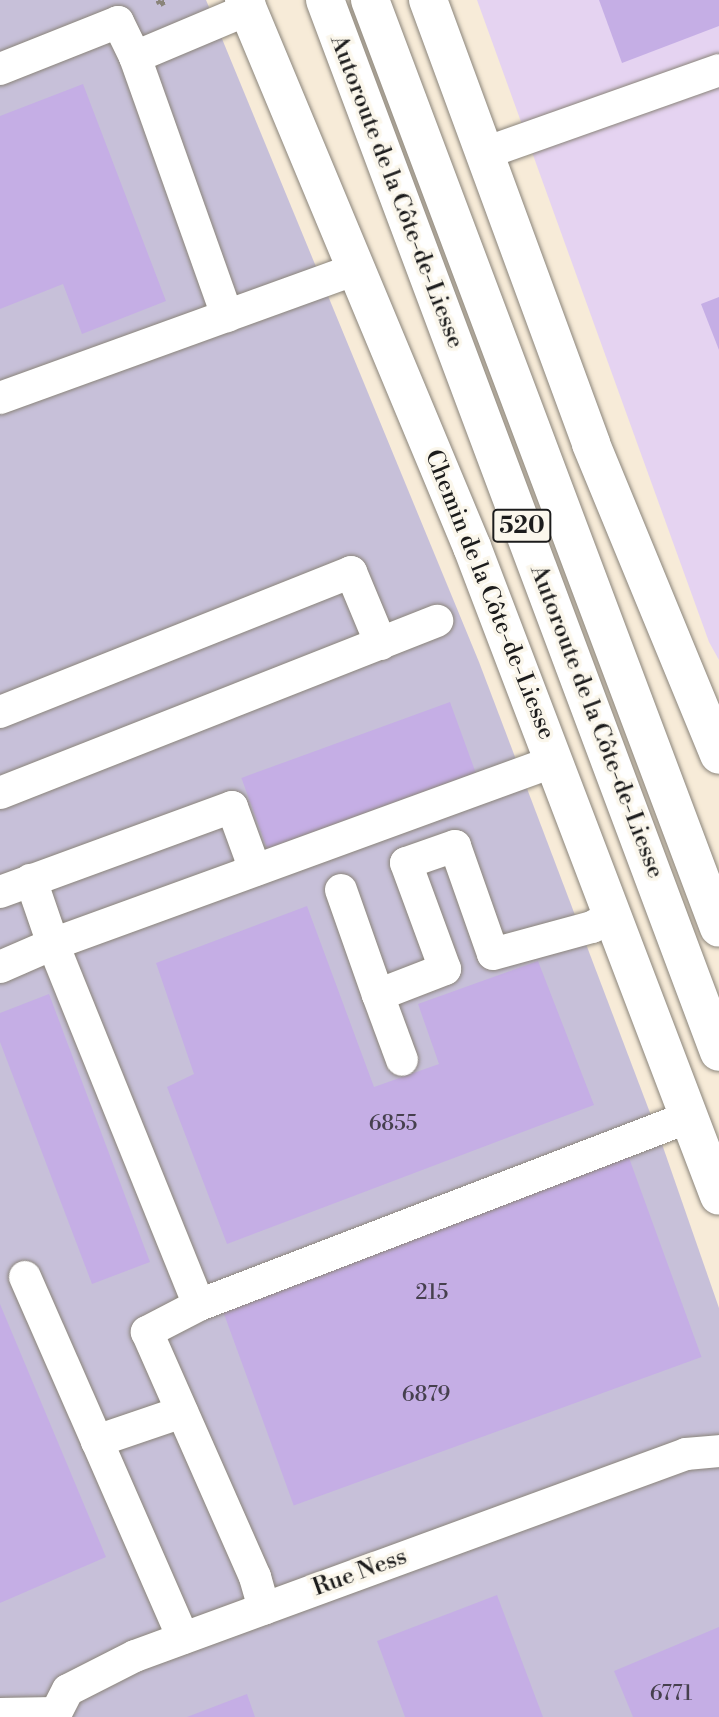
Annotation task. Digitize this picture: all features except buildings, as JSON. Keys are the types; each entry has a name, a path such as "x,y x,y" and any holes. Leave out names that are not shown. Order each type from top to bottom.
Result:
{"main road":[{"name":"Autoroute de la Côte-de-Liesse","path":"325,0 719,1052"},
{"name":"Autoroute de la Côte-de-Liesse","path":"370,0 719,928"},
{"path":"428,0 592,444 718,751"},
{"name":"Chemin de la Côte-de-Liesse","path":"246,3 555,761 719,1196"},
{"path":"697,870 719,905"}],"street":[{"path":"135,57 246,3"},
{"path":"0,69 118,22 135,57 227,316"},
{"path":"485,153 719,70"},
{"path":"0,398 356,269"},
{"path":"0,712 351,572 380,644"},
{"path":"0,793 437,621"},
{"path":"0,967 53,944 555,761"},
{"path":"0,892 232,807 255,870"},
{"path":"445,969 405,863 454,846 493,954"},
{"path":"31,880 53,944 199,1305"},
{"path":"341,890 402,1060"},
{"path":"378,995 445,969 592,927 613,915"},
{"path":"264,1609 255,1577 147,1332 199,1305 689,1117"},
{"path":"25,1277 183,1639"},
{"path":"97,1441 182,1412"},
{"name":"Rue Ness","path":"686,1454 719,1429"},
{"name":"Rue Ness","path":"54,1715 68,1690 81,1681 183,1639 686,1454 719,1451"},
{"path":"0,1714 54,1715"}],"path":[{"path":"158,0 160,4 167,0"}],"shaded area":[{"path":"0,0 206,0 479,662 663,1147 719,1308 719,1717 0,1717"},
{"path":"477,0 719,0 719,660 709,642"}]}
